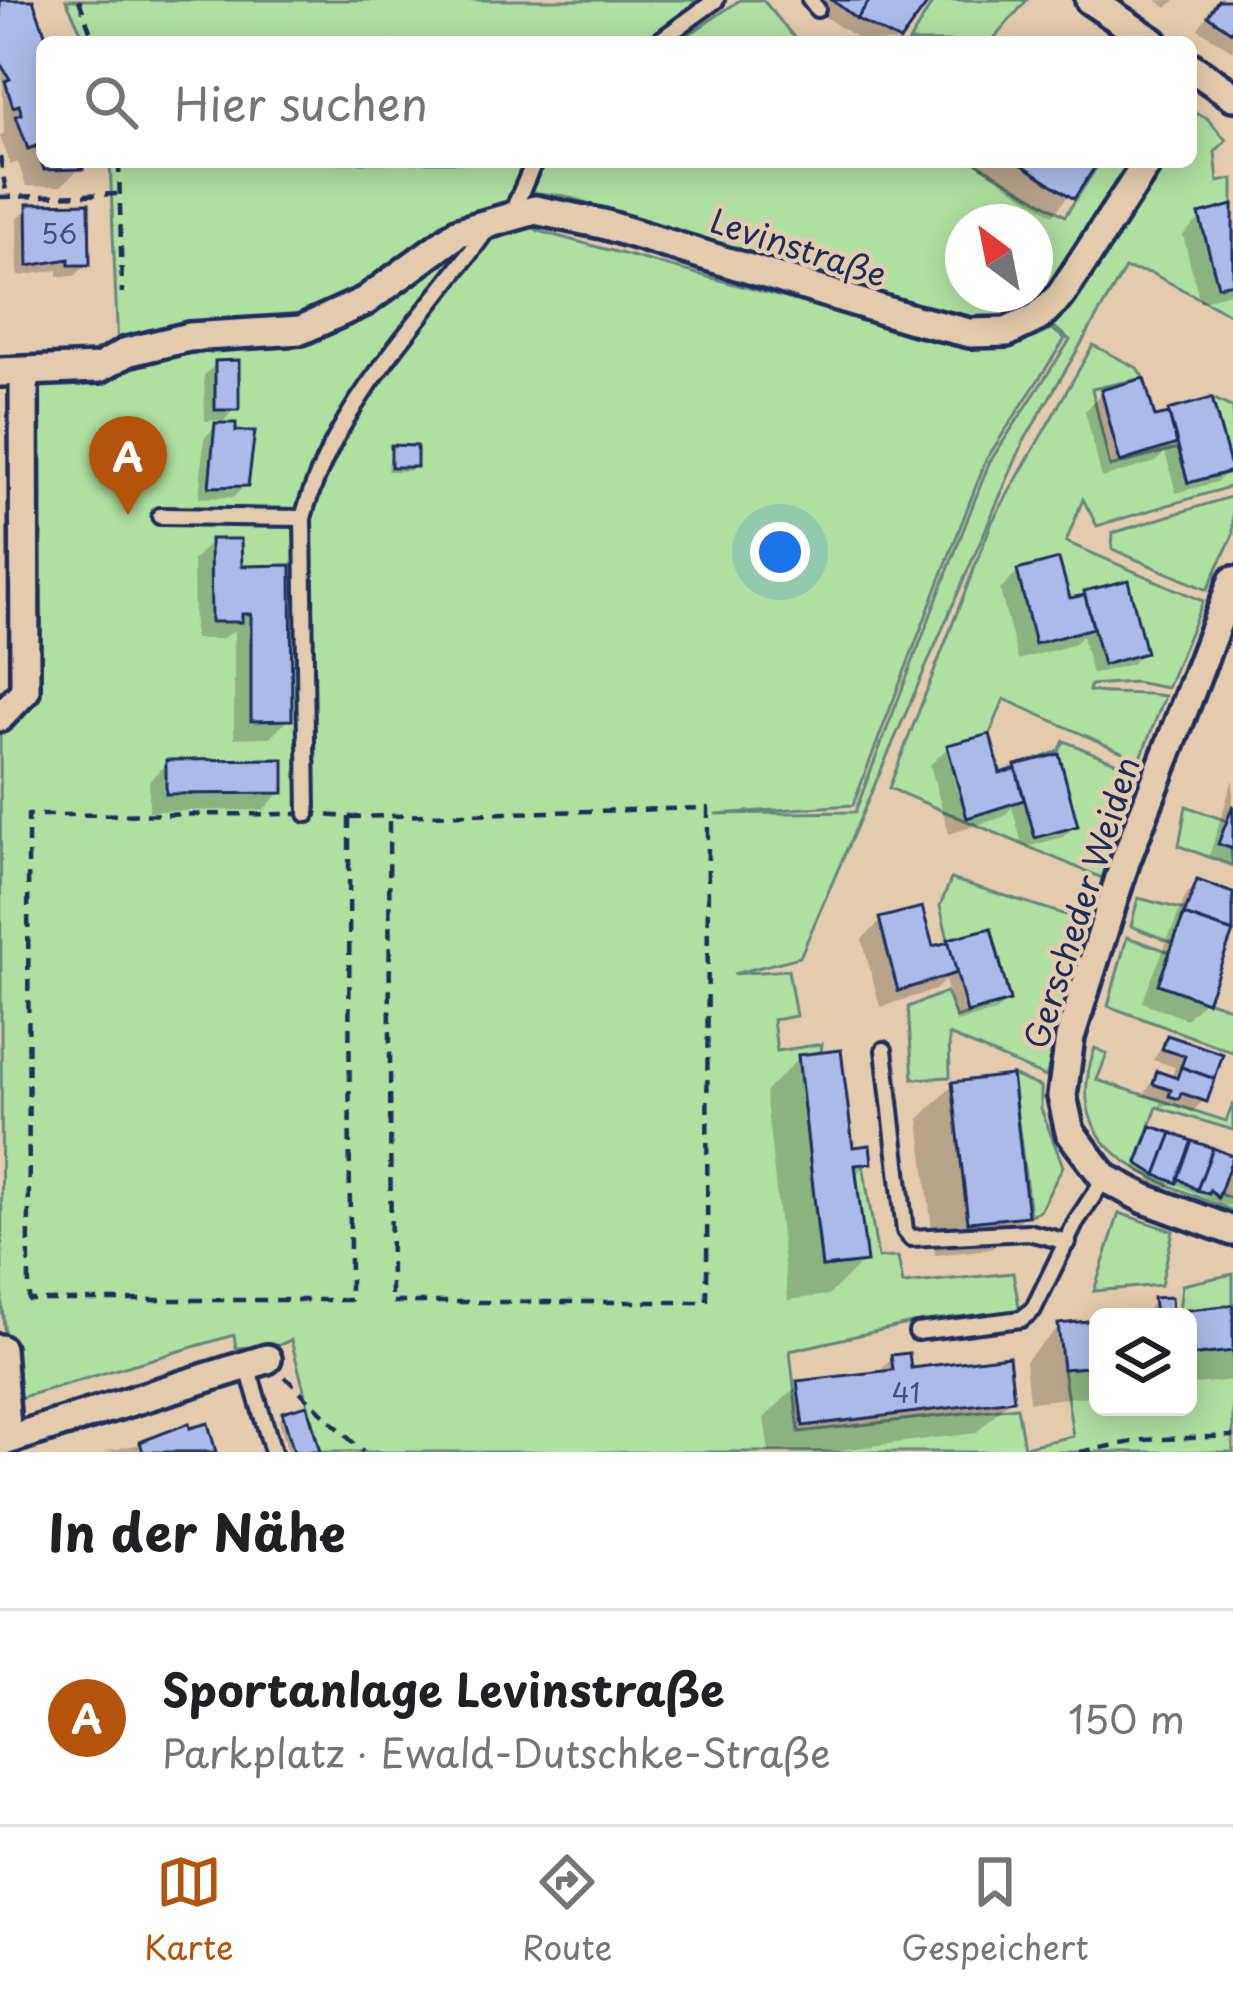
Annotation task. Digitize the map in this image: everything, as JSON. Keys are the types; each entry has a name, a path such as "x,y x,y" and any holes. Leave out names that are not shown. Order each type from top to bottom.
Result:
{"street":[{"path":"1090,0 1144,36"},
{"path":"1197,80 1233,96"},
{"name":"Levinstraße","path":"503,216 536,210 604,224 911,320 970,333 1007,332 1038,317 1061,295 1144,168"},
{"path":"0,717 25,691 12,372 99,368 127,352 189,337 301,330 343,314 404,276 459,232 503,216"},
{"name":"Gerscheder Weiden","path":"1233,581 1125,862 1070,1037 1063,1077 1066,1118 1081,1149 1106,1178 1145,1199 1233,1231"},
{"path":"0,1349 4,1441 257,1362"}],"lane":[{"path":"666,36 716,0"},
{"path":"307,814 303,518 313,480 339,430 503,216 531,168"},
{"path":"160,516 303,518"},
{"path":"884,1050 905,1231 911,1238 1028,1232 1068,1242"},
{"path":"916,1332 1021,1319 1043,1295 1106,1178"},
{"path":"257,1362 273,1452"}],"path":[{"path":"80,0 92,36"},
{"path":"0,158 3,197 122,194"},
{"path":"120,168 122,293"},
{"path":"349,817 350,1300 29,1300 28,815 307,814 389,818 708,808 707,1302 391,1302 389,818"},
{"path":"257,1362 363,1452"},
{"path":"1080,1452 1143,1440 1233,1436"}],"green space":[{"path":"66,0 698,0 651,36 83,36"},
{"path":"740,0 763,0 793,36 687,36"},
{"path":"934,0 1027,0 996,36 913,36"},
{"path":"1197,114 1207,118 1226,140 1215,152 1218,182 1233,179 1233,316 1151,273 1125,269 1024,441 800,957 733,974 788,970 796,1016 773,1020 777,1051 822,1044 821,1052 798,1055 822,1267 866,1262 855,1165 863,1164 878,1258 898,1257 903,1284 1013,1273 1020,1312 912,1323 790,1351 799,1432 1017,1407 1024,1447 1073,1436 1063,1369 1089,1367 1089,1416 1197,1416 1197,1355 1233,1351 1233,1452 309,1452 318,1443 291,1340 277,1346 236,1348 234,1335 19,1398 19,1383 10,1384 2,1307 0,724 31,692 26,375 183,343 304,334 462,234 513,217 539,231 914,333 1042,321 1065,339 986,460 853,805 715,814 855,812 989,463 1070,340 1043,318 1053,312 1053,304 1152,168 1197,168"},
{"path":"110,168 526,168 509,211 341,310 118,349"},
{"path":"543,168 985,168 1045,204 945,204 945,312 1017,312 964,320 565,196 529,192"},
{"path":"1096,168 1128,168 1053,278 1053,209 1065,216"},
{"path":"1093,345 1137,368 1144,378 1092,389 1110,467 1178,448 1188,483 1232,472 1212,398 1233,408 1233,486 1097,526 1083,499 1066,542 1203,601 1167,688 1135,682 1090,685 1089,691 1165,696 1140,760 1004,699 990,734 1001,773 1059,751 1064,741 1137,771 1102,878 889,788 992,522"},
{"path":"1233,496 1233,535 1207,590 1112,549 1113,533"},
{"path":"1186,806 1227,821 1233,866 1179,846"},
{"path":"951,879 1086,921 1046,1077 949,1035 950,1077 913,1079 908,1007 946,992 956,1018 1010,1001 991,928 948,939 940,906"},
{"path":"1138,898 1185,910 1173,943 1131,926"},
{"path":"1127,937 1170,952 1159,984 1233,1009 1233,1052 1108,1006"},
{"path":"1095,1048 1107,1054 1097,1080 1226,1121 1233,1103 1233,1130 1157,1107 1137,1162 1233,1199 1233,1211 1145,1174 1101,1138 1090,1114 1087,1084"},
{"path":"1012,1075 1041,1087 1041,1109 1063,1166 1040,1211 1030,1215"},
{"path":"1119,1213 1173,1231 1161,1285 1094,1291"},
{"path":"1233,1274 1233,1305 1179,1308 1182,1285"}],"building":[{"path":"0,0 33,0 46,36 36,36 36,146 28,149 16,116 22,114 19,105 13,107 5,81 10,79 0,63"},
{"path":"832,0 870,0 857,19"},
{"path":"870,0 928,3 904,36 890,36 857,19"},
{"path":"1218,0 1233,0 1233,33 1208,16"},
{"path":"1027,168 1094,168 1074,199"},
{"path":"89,203 90,265 69,265 69,259 28,266 27,204"},
{"path":"1233,205 1233,283 1218,286 1199,214"},
{"path":"239,360 239,410 215,410 215,361"},
{"path":"1144,378 1155,417 1169,414 1177,444 1120,462 1101,390"},
{"path":"1212,398 1232,471 1188,483 1168,410"},
{"path":"215,423 236,423 236,431 255,431 248,486 209,487"},
{"path":"391,445 417,446 417,467 391,467"},
{"path":"210,539 241,539 242,566 291,565 292,720 251,721 251,614 242,614 242,622 211,622"},
{"path":"1059,559 1070,598 1085,595 1093,628 1035,644 1017,570"},
{"path":"1128,580 1146,653 1103,665 1084,591"},
{"path":"990,734 1000,773 1016,769 1024,800 967,818 947,745"},
{"path":"1059,754 1078,826 1035,838 1015,765"},
{"path":"284,759 284,793 166,794 166,760"},
{"path":"1233,805 1233,849 1218,844"},
{"path":"1197,880 1233,893 1233,932 1184,915"},
{"path":"922,907 933,946 949,942 957,973 898,991 879,918"},
{"path":"1184,915 1233,932 1207,1002 1158,984"},
{"path":"991,928 1010,1001 967,1013 948,939"},
{"path":"1167,1035 1223,1054 1215,1079 1181,1067 1185,1056 1162,1049"},
{"path":"841,1050 853,1147 870,1145 872,1163 855,1165 867,1262 822,1267 798,1055"},
{"path":"1181,1067 1215,1079 1207,1102 1181,1093 1179,1099 1169,1096 1171,1090 1153,1084 1157,1071 1177,1078"},
{"path":"1012,1075 1028,1216 968,1222 952,1082"},
{"path":"1151,1126 1172,1133 1156,1175 1137,1163"},
{"path":"1172,1133 1192,1141 1177,1183 1156,1175"},
{"path":"1192,1141 1213,1148 1197,1190 1178,1178"},
{"path":"1213,1148 1233,1156 1218,1198 1210,1190 1209,1194 1197,1190"},
{"path":"1171,1297 1172,1308 1154,1308 1153,1298"},
{"path":"1233,1305 1233,1351 1197,1355 1197,1309"},
{"path":"1089,1321 1089,1367 1063,1369 1058,1324"},
{"path":"909,1353 911,1368 1009,1356 1014,1400 803,1426 797,1381 893,1370 891,1355"},
{"path":"307,1405 320,1452 294,1452 282,1412"},
{"path":"189,1423 190,1428 208,1423 216,1452 143,1452 140,1442"}],"place":[{"name":"Sportanlage Levinstraße","path":"128,515"}]}
